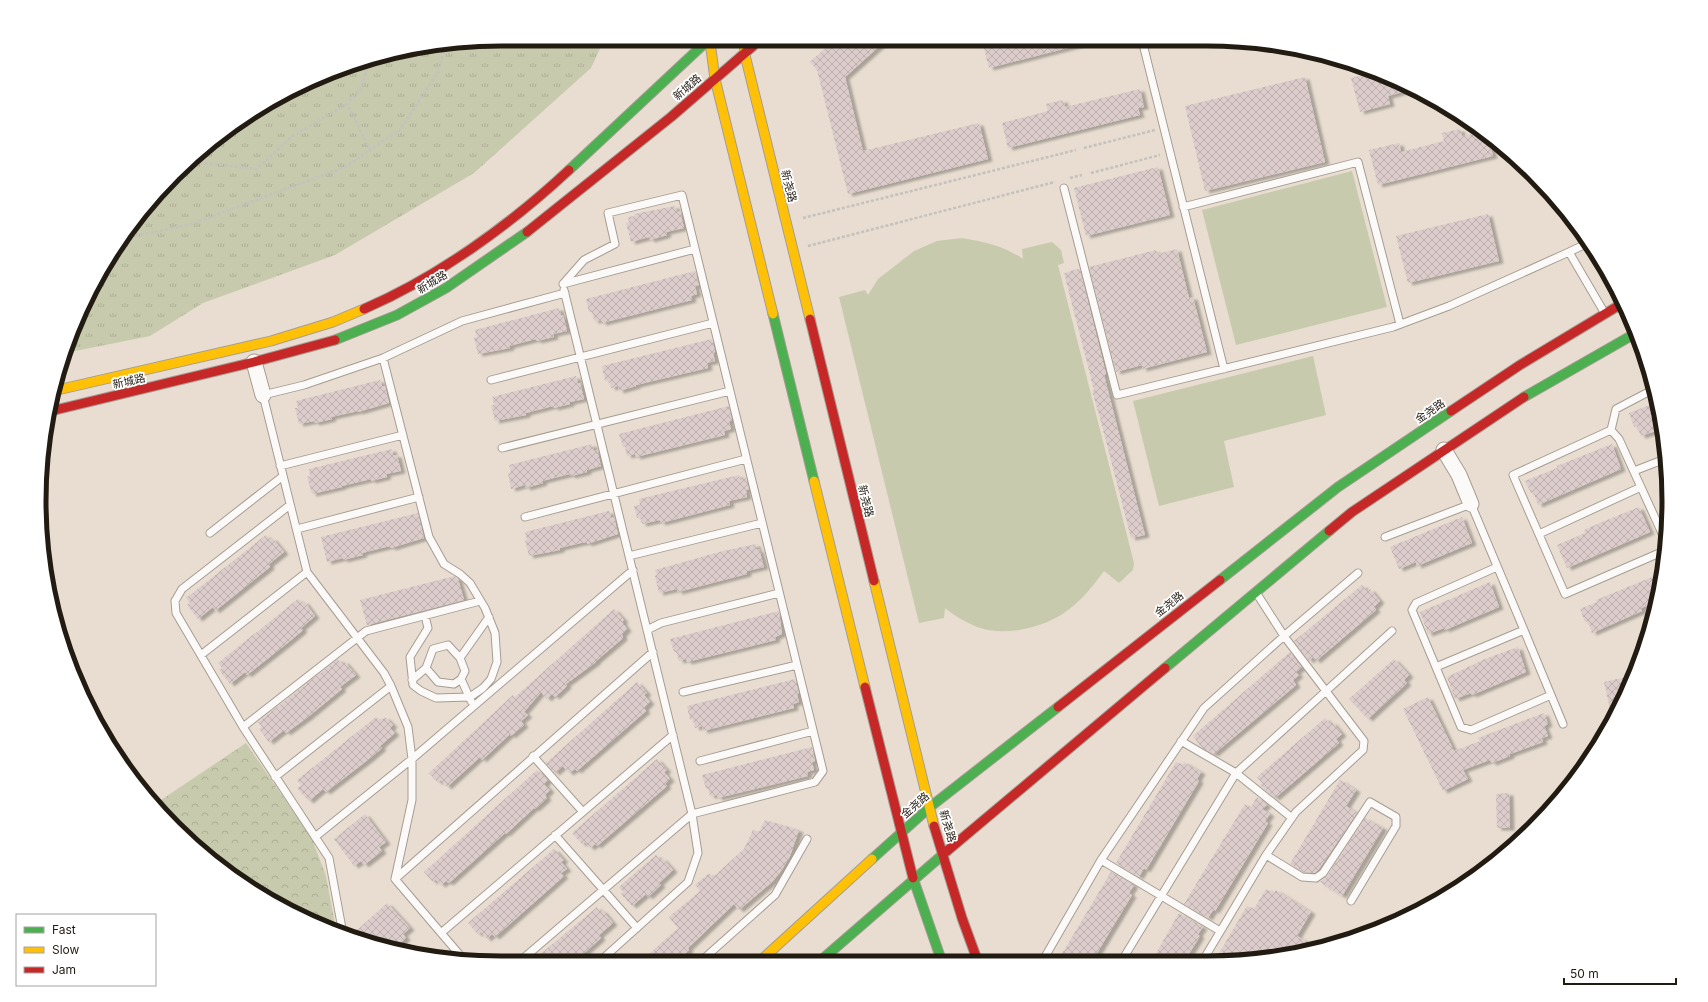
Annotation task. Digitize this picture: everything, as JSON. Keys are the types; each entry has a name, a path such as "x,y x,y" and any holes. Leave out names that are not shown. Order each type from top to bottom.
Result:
{"main road":[{"name":"新城路","path":"60,389 271,340 333,322 380,302 445,266 500,228 548,190 702,46"},
{"path":"711,46 715,79 913,879 940,956"},
{"name":"新尧路","path":"744,46 745,55 792,250 930,807 966,930 976,956"},
{"name":"新城路","path":"56,410 254,362 341,338 397,315 446,288 518,240 612,166 745,55 753,46"},
{"name":"金尧路","path":"766,956 930,807 1338,487 1520,365 1618,306"},
{"path":"826,956 913,879 944,855 1352,512 1537,389 1631,336"}],"street":[{"path":"254,362 263,395"},
{"path":"1444,450 1459,475 1471,504"}],"lane":[{"path":"1143,46 1224,369"},
{"path":"1183,207 1358,162 1400,324"},
{"path":"1064,188 1117,395 1400,324 1449,306 1583,245"},
{"path":"526,956 692,814 815,782 823,771 682,195 608,214 615,244 584,260 563,284"},
{"path":"563,284 695,249"},
{"path":"1569,252 1605,314"},
{"path":"563,284 692,814 698,852 688,882 606,956"},
{"path":"395,879 412,800 412,758 408,727 384,673 307,572 263,395 304,385 383,358 462,320 565,293"},
{"path":"491,380 713,323"},
{"path":"383,358 430,537 444,564 460,574 470,583 489,617 495,633 497,662 491,679 483,688 470,697 436,698 421,691 413,685 410,657 428,628 425,616"},
{"path":"502,448 730,391"},
{"path":"1611,430 1616,410 1648,392"},
{"path":"1611,430 1620,438 1641,487 1661,525"},
{"path":"1611,430 1514,475 1565,594 1659,553"},
{"path":"280,466 403,435"},
{"path":"525,517 746,459"},
{"path":"1634,471 1660,460"},
{"path":"210,533 283,476"},
{"path":"1539,534 1641,487"},
{"path":"297,529 419,497"},
{"path":"290,504 182,589 175,601 176,612 243,727 329,858 342,927"},
{"path":"1385,538 1471,504 1563,724"},
{"path":"629,556 762,523"},
{"path":"1497,567 1416,603 1412,610 1461,727 1471,730 1551,696"},
{"path":"315,837 412,758 633,570"},
{"path":"200,655 307,572"},
{"path":"1045,956 1101,860 1204,708 1284,636 1358,573"},
{"path":"1205,956 1266,855 1296,812 1363,750 1364,741 1284,636 1256,592"},
{"path":"647,630 661,623 779,593"},
{"path":"243,727 366,631 480,601"},
{"path":"460,658 489,617"},
{"path":"1125,956 1236,774 1327,692 1392,630"},
{"path":"1436,667 1524,630"},
{"path":"412,680 426,668 433,649 448,645 460,658 466,671 454,684 438,682 426,668"},
{"path":"395,879 653,652"},
{"path":"683,692 796,665"},
{"path":"460,679 470,697 472,707"},
{"path":"275,777 391,686"},
{"path":"700,761 813,731"},
{"path":"441,933 673,735"},
{"path":"1181,741 1236,774 1292,818"},
{"path":"533,756 582,812"},
{"path":"1266,855 1302,877 1316,878 1323,873 1370,802 1396,817 1396,826 1351,900"},
{"path":"555,835 637,928"},
{"path":"707,956 775,896 807,839"},
{"path":"1101,860 1220,931"},
{"path":"395,879 458,954"}],"path":[{"path":"131,237 191,224 345,167 400,130 438,72 444,50"},
{"path":"197,163 203,162 257,169 291,137 347,104 360,89 368,66"},
{"path":"347,104 370,150"},
{"path":"1084,148 1163,128"},
{"path":"786,223 1076,150"},
{"path":"1091,173 1169,152"},
{"path":"1067,179 1082,175"},
{"path":"792,250 1059,181"}],"green space":[{"path":"601,46 591,68 474,173 335,255 203,303 150,336 71,352 93,300 107,273 140,224 179,179 224,140 248,123 273,107 327,81 355,70 412,55 471,47"},
{"path":"1352,171 1387,307 1236,345 1202,210"},
{"path":"962,238 994,245 1023,259 1022,249 1052,242 1061,250 1064,263 1058,265 1134,563 1133,570 1119,583 1104,571 1077,602 1058,617 1033,627 1019,630 998,631 982,629 964,621 945,608 944,618 919,623 839,297 865,290 868,295 878,279 914,251 937,241"},
{"path":"1313,356 1326,415 1224,441 1234,487 1159,506 1133,401"},
{"path":"246,743 312,839 326,876 335,924 273,895 248,879 201,843 179,823 159,801"}],"building":[{"path":"828,46 879,46 845,77 863,151 979,123 988,159 848,194 817,70 810,62"},
{"path":"983,46 1075,46 989,68"},
{"path":"1364,74 1405,91 1388,96 1390,104 1360,112 1351,78"},
{"path":"1305,77 1325,162 1205,191 1185,106"},
{"path":"1140,89 1144,107 1138,108 1140,115 1008,148 1002,123 1048,111 1046,104 1063,100 1065,107"},
{"path":"1460,129 1462,136 1475,133 1490,145 1493,156 1378,185 1369,150 1399,143 1401,152 1444,141 1442,133"},
{"path":"1158,167 1170,215 1086,236 1074,188"},
{"path":"675,206 677,212 680,211 684,228 666,232 667,235 650,240 649,237 631,242 626,223 629,222 628,217 635,216 634,214"},
{"path":"1488,214 1499,261 1408,283 1396,236"},
{"path":"1177,249 1189,298 1193,297 1207,352 1142,369 1142,365 1116,372 1089,267 1156,250 1157,254"},
{"path":"1080,269 1106,374 1104,375 1145,535 1131,538 1092,391 1094,390 1064,273"},
{"path":"695,271 699,285 695,286 697,294 691,296 692,300 602,323 601,320 594,321 592,312 589,312 586,299"},
{"path":"559,308 561,316 563,315 567,331 553,334 554,337 537,341 536,339 509,346 510,348 478,354 474,338 477,337 475,330"},
{"path":"712,339 715,352 713,353 715,361 707,363 708,368 636,385 619,391 618,386 611,388 609,380 605,381 602,366"},
{"path":"576,376 578,383 580,383 584,399 554,408 553,406 526,413 526,415 495,421 491,405 494,405 492,397"},
{"path":"380,380 382,386 385,386 389,403 358,412 331,417 332,419 315,423 314,421 299,424 295,408 298,408 296,401"},
{"path":"1651,404 1656,431 1641,436 1637,426 1634,427 1629,413"},
{"path":"729,406 732,420 729,421 731,429 724,431 725,435 636,457 635,454 627,456 625,447 623,447 619,434"},
{"path":"592,444 594,451 597,450 601,466 587,470 587,472 571,476 570,474 542,481 543,483 526,488 525,485 511,489 508,473 511,472 509,465"},
{"path":"1612,444 1621,469 1538,505 1533,492 1531,493 1525,481 1557,468 1557,466"},
{"path":"392,449 393,455 397,455 401,471 386,474 387,477 371,481 371,479 312,494 307,477 310,476 309,469"},
{"path":"739,475 740,480 746,478 749,489 746,490 747,497 729,501 730,505 661,523 660,520 642,524 640,517 637,518 634,506 640,505 639,499"},
{"path":"1639,507 1650,532 1567,568 1557,545 1585,533 1584,530"},
{"path":"609,511 611,518 614,517 618,534 587,544 587,542 581,543 560,548 560,550 529,556 525,540 527,540 525,532"},
{"path":"418,513 424,538 391,548 390,546 362,553 363,555 343,560 343,558 327,562 321,537"},
{"path":"1462,517 1472,543 1417,566 1416,562 1399,569 1390,547"},
{"path":"266,535 270,540 272,538 284,552 269,564 270,567 215,611 213,607 198,619 187,605 190,603 186,598"},
{"path":"756,544 764,567 747,571 747,574 678,592 677,589 659,593 655,570 723,551"},
{"path":"455,576 458,579 464,600 367,625 360,600"},
{"path":"1655,576 1649,605 1641,608 1642,611 1592,633 1588,621 1585,622 1580,609 1597,602 1596,600"},
{"path":"1490,582 1499,607 1445,630 1444,628 1428,634 1420,612"},
{"path":"1362,585 1367,591 1370,589 1380,601 1374,607 1376,610 1316,661 1313,657 1309,661 1294,641"},
{"path":"298,599 302,603 304,601 315,616 301,628 303,630 290,641 247,675 245,672 230,684 219,670 222,668 218,663"},
{"path":"614,609 624,620 622,622 627,629 622,634 623,638 596,662 566,684 567,686 555,697 552,694 547,699 541,692 524,712 528,715 521,721 524,725 511,736 510,734 482,760 480,757 447,787 441,780 438,782 429,773 513,695 515,697"},
{"path":"779,611 782,634 775,637 776,640 687,662 686,659 679,661 676,652 674,652 670,639"},
{"path":"1518,647 1526,672 1472,695 1471,693 1455,699 1447,677 1485,659"},
{"path":"1290,652 1302,667 1296,672 1299,675 1293,680 1296,685 1214,754 1202,748 1193,736"},
{"path":"338,659 341,663 344,661 356,675 340,687 342,689 308,717 286,733 284,730 269,742 259,729 262,727 258,722"},
{"path":"1394,659 1409,675 1404,680 1407,683 1368,719 1349,699"},
{"path":"1626,677 1610,711 1604,682"},
{"path":"795,679 799,693 797,694 799,702 793,704 794,708 703,731 702,726 695,728 693,719 690,720 687,706"},
{"path":"637,682 647,693 644,695 650,702 644,708 646,711 577,771 575,769 569,773 563,766 555,773 546,763"},
{"path":"1428,697 1454,751 1480,741 1478,738 1544,713 1548,724 1544,726 1548,736 1542,738 1543,742 1510,754 1510,756 1492,763 1490,760 1463,770 1468,779 1443,791 1403,709"},
{"path":"376,717 380,721 385,717 393,725 390,728 395,733 380,746 382,748 369,759 326,792 323,789 309,801 297,788 301,785 297,780"},
{"path":"1325,718 1330,724 1332,722 1342,734 1336,739 1339,743 1275,798 1260,785 1262,783 1257,777"},
{"path":"812,747 815,761 812,762 814,770 807,772 808,776 718,798 717,795 710,796 708,788 706,789 702,775"},
{"path":"657,759 667,770 664,772 670,779 665,784 667,786 597,846 595,844 590,848 585,842 582,844 572,833"},
{"path":"1176,762 1183,765 1184,762 1201,772 1197,779 1199,781 1146,870 1144,868 1139,877 1116,863"},
{"path":"537,770 548,780 544,784 550,790 545,795 547,798 449,883 446,881 441,885 435,879 433,882 424,872"},
{"path":"1340,780 1356,790 1346,806 1357,813 1319,869 1315,873 1304,872 1290,864"},
{"path":"1509,793 1510,828 1497,828 1496,794"},
{"path":"1257,797 1267,805 1262,809 1270,814 1265,821 1268,823 1215,911 1213,910 1208,918 1184,904 1245,804 1251,807"},
{"path":"365,814 386,842 379,847 382,851 364,865 361,861 354,866 334,839"},
{"path":"1365,818 1383,828 1342,896 1320,882 1327,876"},
{"path":"765,820 799,830 790,856 772,882 739,910 734,904 688,948 689,950 683,956 647,956 678,928 669,917 700,891 695,885 709,873 712,878 744,849 753,830 759,832"},
{"path":"554,849 564,860 561,862 567,869 561,873 564,876 495,937 492,934 487,939 481,932 478,934 468,923"},
{"path":"656,855 660,860 662,858 673,870 659,883 661,885 648,897 646,894 632,906 621,894 623,892 619,887"},
{"path":"1111,872 1134,885 1129,893 1132,895 1095,956 1061,956"},
{"path":"1266,889 1274,893 1276,890 1311,912 1297,936 1306,941 1304,945 1266,952 1218,956 1247,906 1254,909"},
{"path":"387,903 410,928 403,934 406,938 399,944 355,932"},
{"path":"597,907 600,911 602,910 613,923 599,935 601,938 581,956 538,956"},
{"path":"1179,913 1203,927 1198,934 1200,936 1188,956 1154,956"}],"traffic: fast":[{"path":"569,170 702,46"},
{"path":"335,340 397,315 446,288 527,232"},
{"path":"773,314 814,481"},
{"path":"1524,397 1631,336"},
{"path":"1220,580 1338,487 1451,411"},
{"path":"1165,668 1329,531"},
{"path":"872,859 930,807 1058,707"},
{"path":"826,956 947,851"},
{"path":"913,878 940,956"}],"traffic: slow":[{"path":"711,46 715,79 773,314"},
{"path":"744,46 745,55 810,319"},
{"path":"60,389 271,341 333,322 364,309"},
{"path":"814,481 865,687"},
{"path":"874,581 934,826"},
{"path":"766,956 872,859"}],"traffic: jam":[{"path":"527,232 671,117 753,46"},
{"path":"364,309 419,282 472,248 498,230 569,170"},
{"path":"1451,411 1520,365 1618,306"},
{"path":"810,319 874,581"},
{"path":"56,410 254,362 335,340"},
{"path":"1329,531 1352,512 1524,397"},
{"path":"1058,707 1220,580"},
{"path":"947,851 1165,668"},
{"path":"865,687 913,878"},
{"path":"934,826 962,918 976,956"}]}
